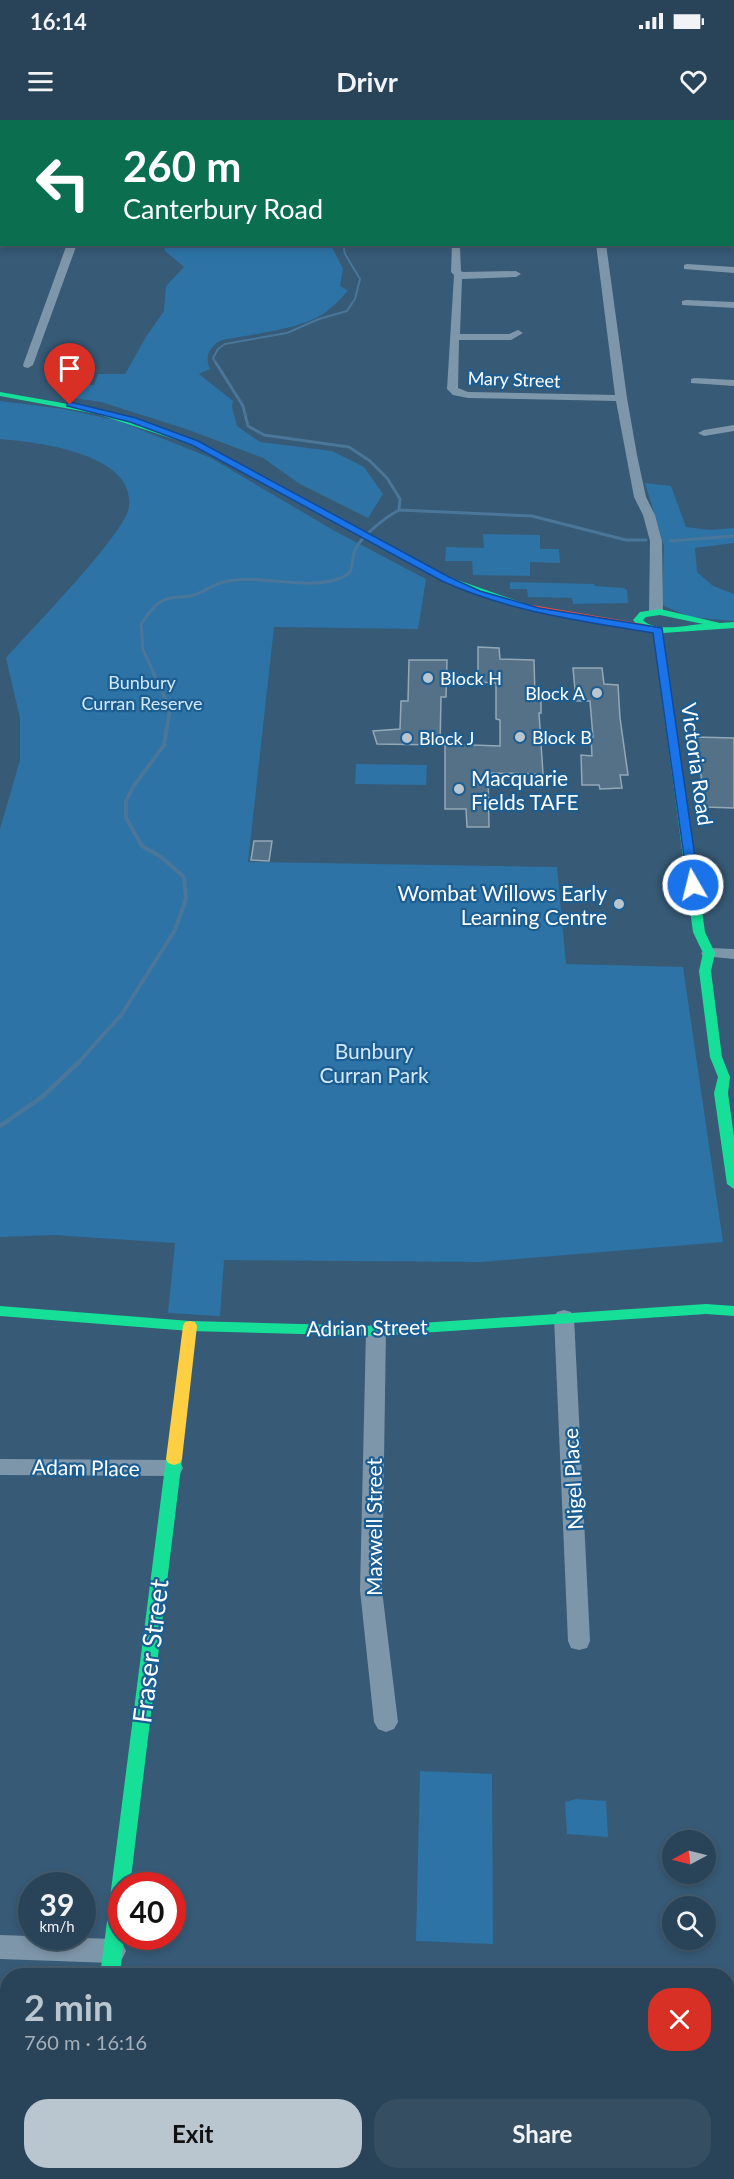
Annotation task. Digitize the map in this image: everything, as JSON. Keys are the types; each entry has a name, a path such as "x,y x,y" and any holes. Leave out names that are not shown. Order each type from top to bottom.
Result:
{"street":[{"path":"28,365 71,246"},
{"name":"Mary Street","path":"456,246 456,272 464,274"},
{"path":"601,246 621,398 640,497 649,515 656,541 648,618"},
{"path":"687,267 734,270"},
{"path":"464,274 516,274"},
{"name":"Mary Street","path":"464,274 457,277 452,388 457,393 621,398"},
{"path":"686,303 734,305"},
{"path":"456,337 511,337 518,333"},
{"path":"695,381 734,383"},
{"path":"0,394 70,405 156,427 195,443 240,465 412,560 477,593 510,604 570,618 594,620 648,618 667,624 734,625"},
{"path":"704,433 734,428"},
{"path":"648,618 667,624"},
{"name":"Victoria Road","path":"667,624 699,932 709,953 705,971 716,1057 729,1077 721,1093 734,1184"},
{"path":"709,953 734,954"},
{"name":"Adrian Street","path":"0,1311 190,1326 376,1331 706,1309 734,1311"},
{"name":"Nigel Place","path":"564,1317 579,1641"},
{"name":"Fraser Street","path":"111,1963 190,1326"},
{"name":"Maxwell Street","path":"376,1331 371,1590 386,1722"},
{"name":"Adam Place","path":"0,1467 173,1468"},
{"path":"0,1947 111,1963"}],"green space":[{"path":"167,246 332,246 343,269 340,286 348,291 336,303 323,314 301,324 222,340 209,352 210,369 199,374 233,401 232,407 237,426 260,442 332,451 364,467 383,494 368,518 300,484 263,458 186,429 101,402 74,398 70,391 56,385 94,385 98,374 125,374 164,311 166,286 184,267 164,250"},
{"path":"0,401 64,409 119,421 211,458 333,530 426,579 418,629 274,627 248,862 557,867 566,964 683,967 723,1242 481,1262 224,1260 220,1316 168,1313 175,1243 53,1235 0,1237 0,829 20,760 20,718 6,658 95,560 124,520 129,507 127,489 117,474 101,463 81,454 58,448 0,439"},
{"path":"645,483 671,486 686,527 710,530 734,528 734,543 695,548 697,572 713,586 734,594 734,621 690,617 662,605 664,546"},
{"path":"483,534 540,535 540,549 559,549 560,563 530,562 530,576 473,575 472,561 445,561 446,547 484,548"},
{"path":"510,582 594,584 595,586 624,588 627,590 628,603 573,604 572,598 528,597 527,589 510,589"},
{"path":"356,764 427,765 426,785 355,784"},
{"path":"420,1771 492,1774 493,1944 416,1941"},
{"path":"576,1799 606,1801 608,1837 567,1834 565,1802"}],"building":[{"path":"478,647 499,648 500,659 534,660 535,697 541,697 541,713 539,713 543,774 488,773 489,827 467,827 466,809 445,809 445,744 500,746 500,720 496,719 496,683 478,682"},
{"name":"Block H","path":"409,660 447,660 446,697 441,697 440,745 377,744 373,731 400,729 401,701 408,701"},
{"path":"573,668 602,668 604,684 618,685 628,775 620,775 622,788 600,789 599,785 582,785 581,755 592,756 591,737 593,737 590,701 576,701"},
{"path":"695,737 734,738 734,808 706,807"},
{"path":"254,841 272,841 269,861 251,860"}],"waterway":[{"path":"217,365 213,358 218,349 225,344 287,333 319,319 347,311 355,299 360,279 345,254 343,246"},
{"path":"216,363 243,406 248,426 264,435 349,447 370,461 387,478 400,499 399,510"},
{"path":"154,673 143,650 141,624 159,603 170,598 198,594 220,583 238,580 310,583 338,579 351,570 355,550 368,533 399,510"},
{"path":"399,510 532,516 626,540 646,540"},
{"path":"670,541 734,536"},
{"path":"78,1063 122,1014 175,930 186,899 184,877 161,857 142,846 126,818 126,801 133,787 164,745 170,709 153,672"},
{"path":"0,1126 42,1097 78,1063"}],"traffic: fast":[{"path":"0,394 99,412 195,443 446,579 495,598 532,608"},
{"path":"716,624 660,612 643,614 638,620 644,627 658,630 734,625"},
{"path":"658,630 699,932 709,953 705,971 716,1057 724,1077 721,1093 734,1184"},
{"path":"0,1311 190,1326 376,1331 706,1309 734,1311"},
{"path":"111,1968 174,1459"}],"traffic: slow":[{"path":"174,1459 190,1326"}],"traffic: jam":[{"path":"532,608 644,627"}],"place":[{"name":"Block H","path":"428,678"},
{"name":"Block A","path":"597,693"},
{"name":"Block B","path":"520,737"},
{"name":"Block J","path":"407,738"},
{"name":"Macquarie Fields TAFE","path":"459,789"},
{"name":"Wombat Willows Early Learning Centre","path":"619,904"}],"route":[{"path":"70,405 133,420 195,443 240,465 446,579 477,593 510,604 570,618 658,630 693,885"}],"park label":[{"name":"Bunbury Curran Reserve","path":"142,692"},
{"name":"Bunbury Curran Park","path":"374,1062"}]}
